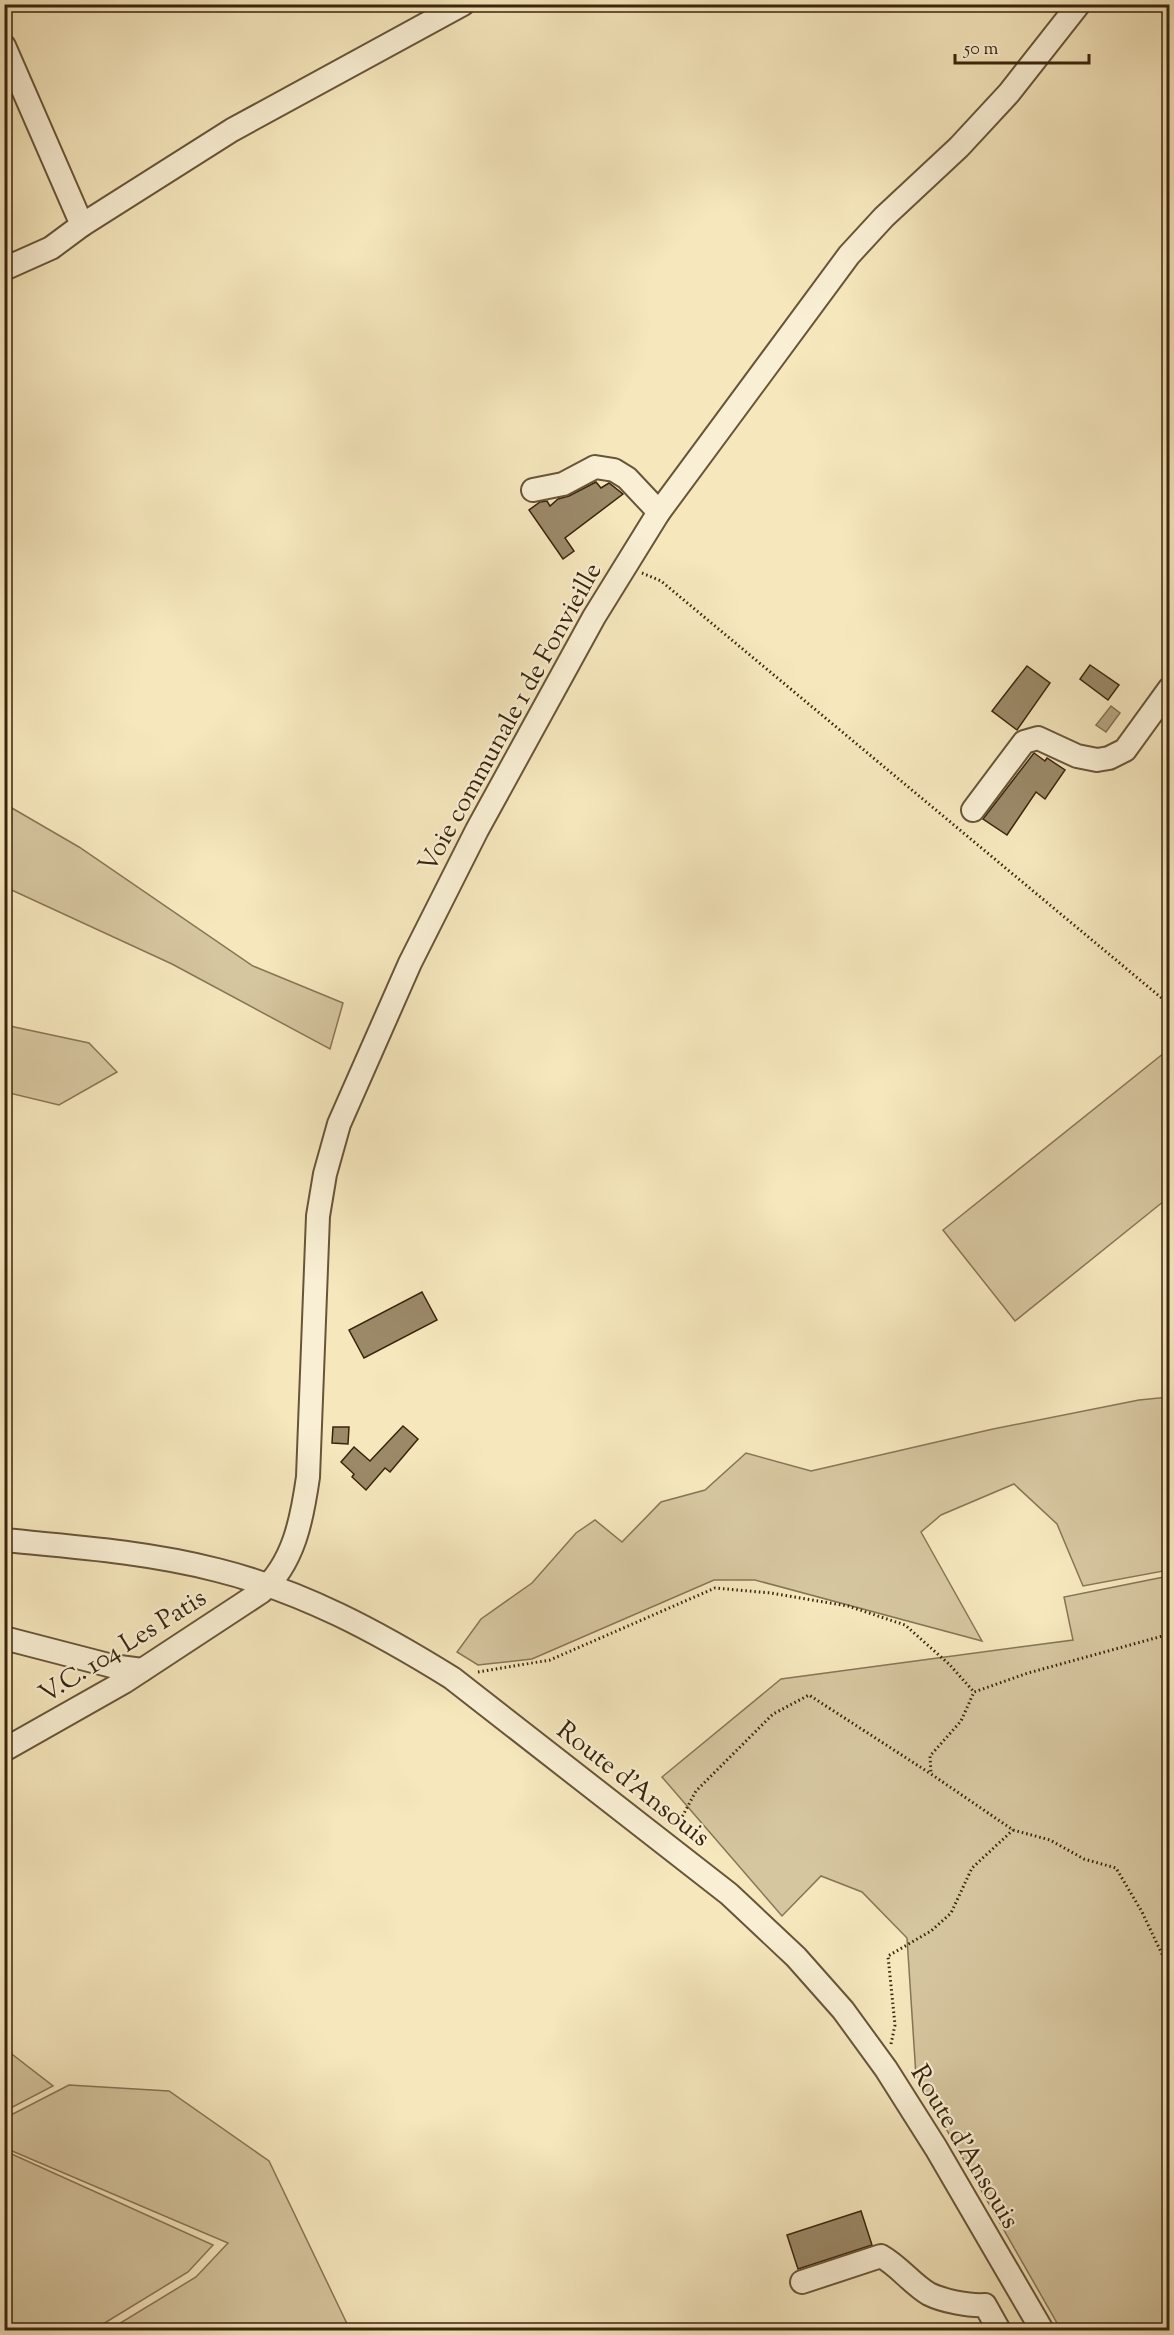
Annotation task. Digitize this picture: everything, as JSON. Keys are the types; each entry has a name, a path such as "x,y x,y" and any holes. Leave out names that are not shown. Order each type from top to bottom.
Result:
{"street":[{"path":"4,269 51,248 82,225 232,130 463,4"},
{"name":"Voie communale 1 de Fonvieille","path":"268,1586 287,1561 304,1506 308,1477 318,1216 325,1174 339,1124 410,963 477,830 626,565 660,512 849,255 884,217 958,147 1009,93 1079,4"},
{"path":"4,46 82,225"},
{"path":"533,490 563,484 595,467 614,470 627,478 660,512"},
{"path":"973,810 1024,742 1038,738 1077,756 1097,760 1109,758 1125,750 1170,688"},
{"name":"Route d'Ansouis","path":"4,1540 134,1553 219,1570 308,1599 405,1648 452,1677 729,1894 796,1957 843,2010 886,2069 936,2148 1042,2331"},
{"name":"V.C. 104 Les Patis","path":"4,1750 142,1670 268,1586"},
{"path":"4,1638 112,1666 142,1670"},
{"path":"802,2283 880,2256 890,2261 930,2294 972,2306 985,2306 999,2331"}],"path":[{"path":"626,565 661,581 1170,1005"},
{"path":"452,1677 550,1660 715,1588 771,1593 848,1606 905,1625 949,1664 974,1692"},
{"path":"932,1774 930,1756 962,1721 974,1692 1028,1673 1170,1634"},
{"path":"657,1838 682,1817 696,1791 773,1714 809,1695 932,1774 1013,1830 1050,1840 1084,1859 1116,1868 1142,1912 1170,1971"},
{"path":"886,2069 895,2025 888,1956 931,1931 951,1913 972,1868 1013,1830"}],"shaded area":[{"path":"1111,706 1120,713 1106,732 1096,725"},
{"path":"5,804 79,847 253,966 343,1003 330,1049 172,964 5,887"},
{"path":"5,1025 89,1043 117,1072 59,1105 5,1092"},
{"path":"1169,1049 1169,1197 1015,1321 943,1230"},
{"path":"1169,1397 1169,1570 1083,1586 1057,1524 1014,1484 941,1515 921,1532 982,1641 755,1580 714,1580 532,1659 478,1665 457,1652 481,1619 532,1583 576,1533 595,1520 622,1542 661,1502 705,1490 746,1453 811,1471 993,1429 1139,1400"},
{"path":"1169,1576 1169,2330 1061,2330 916,2076 907,1938 862,1892 821,1876 782,1916 662,1777 781,1679 1073,1640 1064,1597"},
{"path":"4,2048 53,2086 5,2111 4,2111"},
{"path":"69,2085 169,2091 269,2161 350,2330 115,2330 112,2328 196,2277 228,2243 5,2148 5,2118"},
{"path":"5,2151 213,2245 188,2272 103,2324 103,2330 5,2330"}],"building":[{"path":"596,482 601,488 609,483 623,494 565,538 574,551 563,559 529,510 540,502 547,501 550,506 558,499"},
{"path":"1090,665 1119,685 1108,700 1080,679"},
{"path":"1027,666 1050,683 1017,730 992,711"},
{"path":"1034,753 1045,761 1047,758 1065,770 1045,799 1036,792 1007,835 983,819"},
{"path":"422,1292 437,1320 364,1358 349,1330"},
{"path":"403,1426 418,1439 390,1472 385,1468 366,1490 341,1462 354,1447 370,1461"},
{"path":"333,1427 349,1427 348,1444 332,1443"},
{"path":"861,2211 872,2245 798,2269 787,2235"}]}
